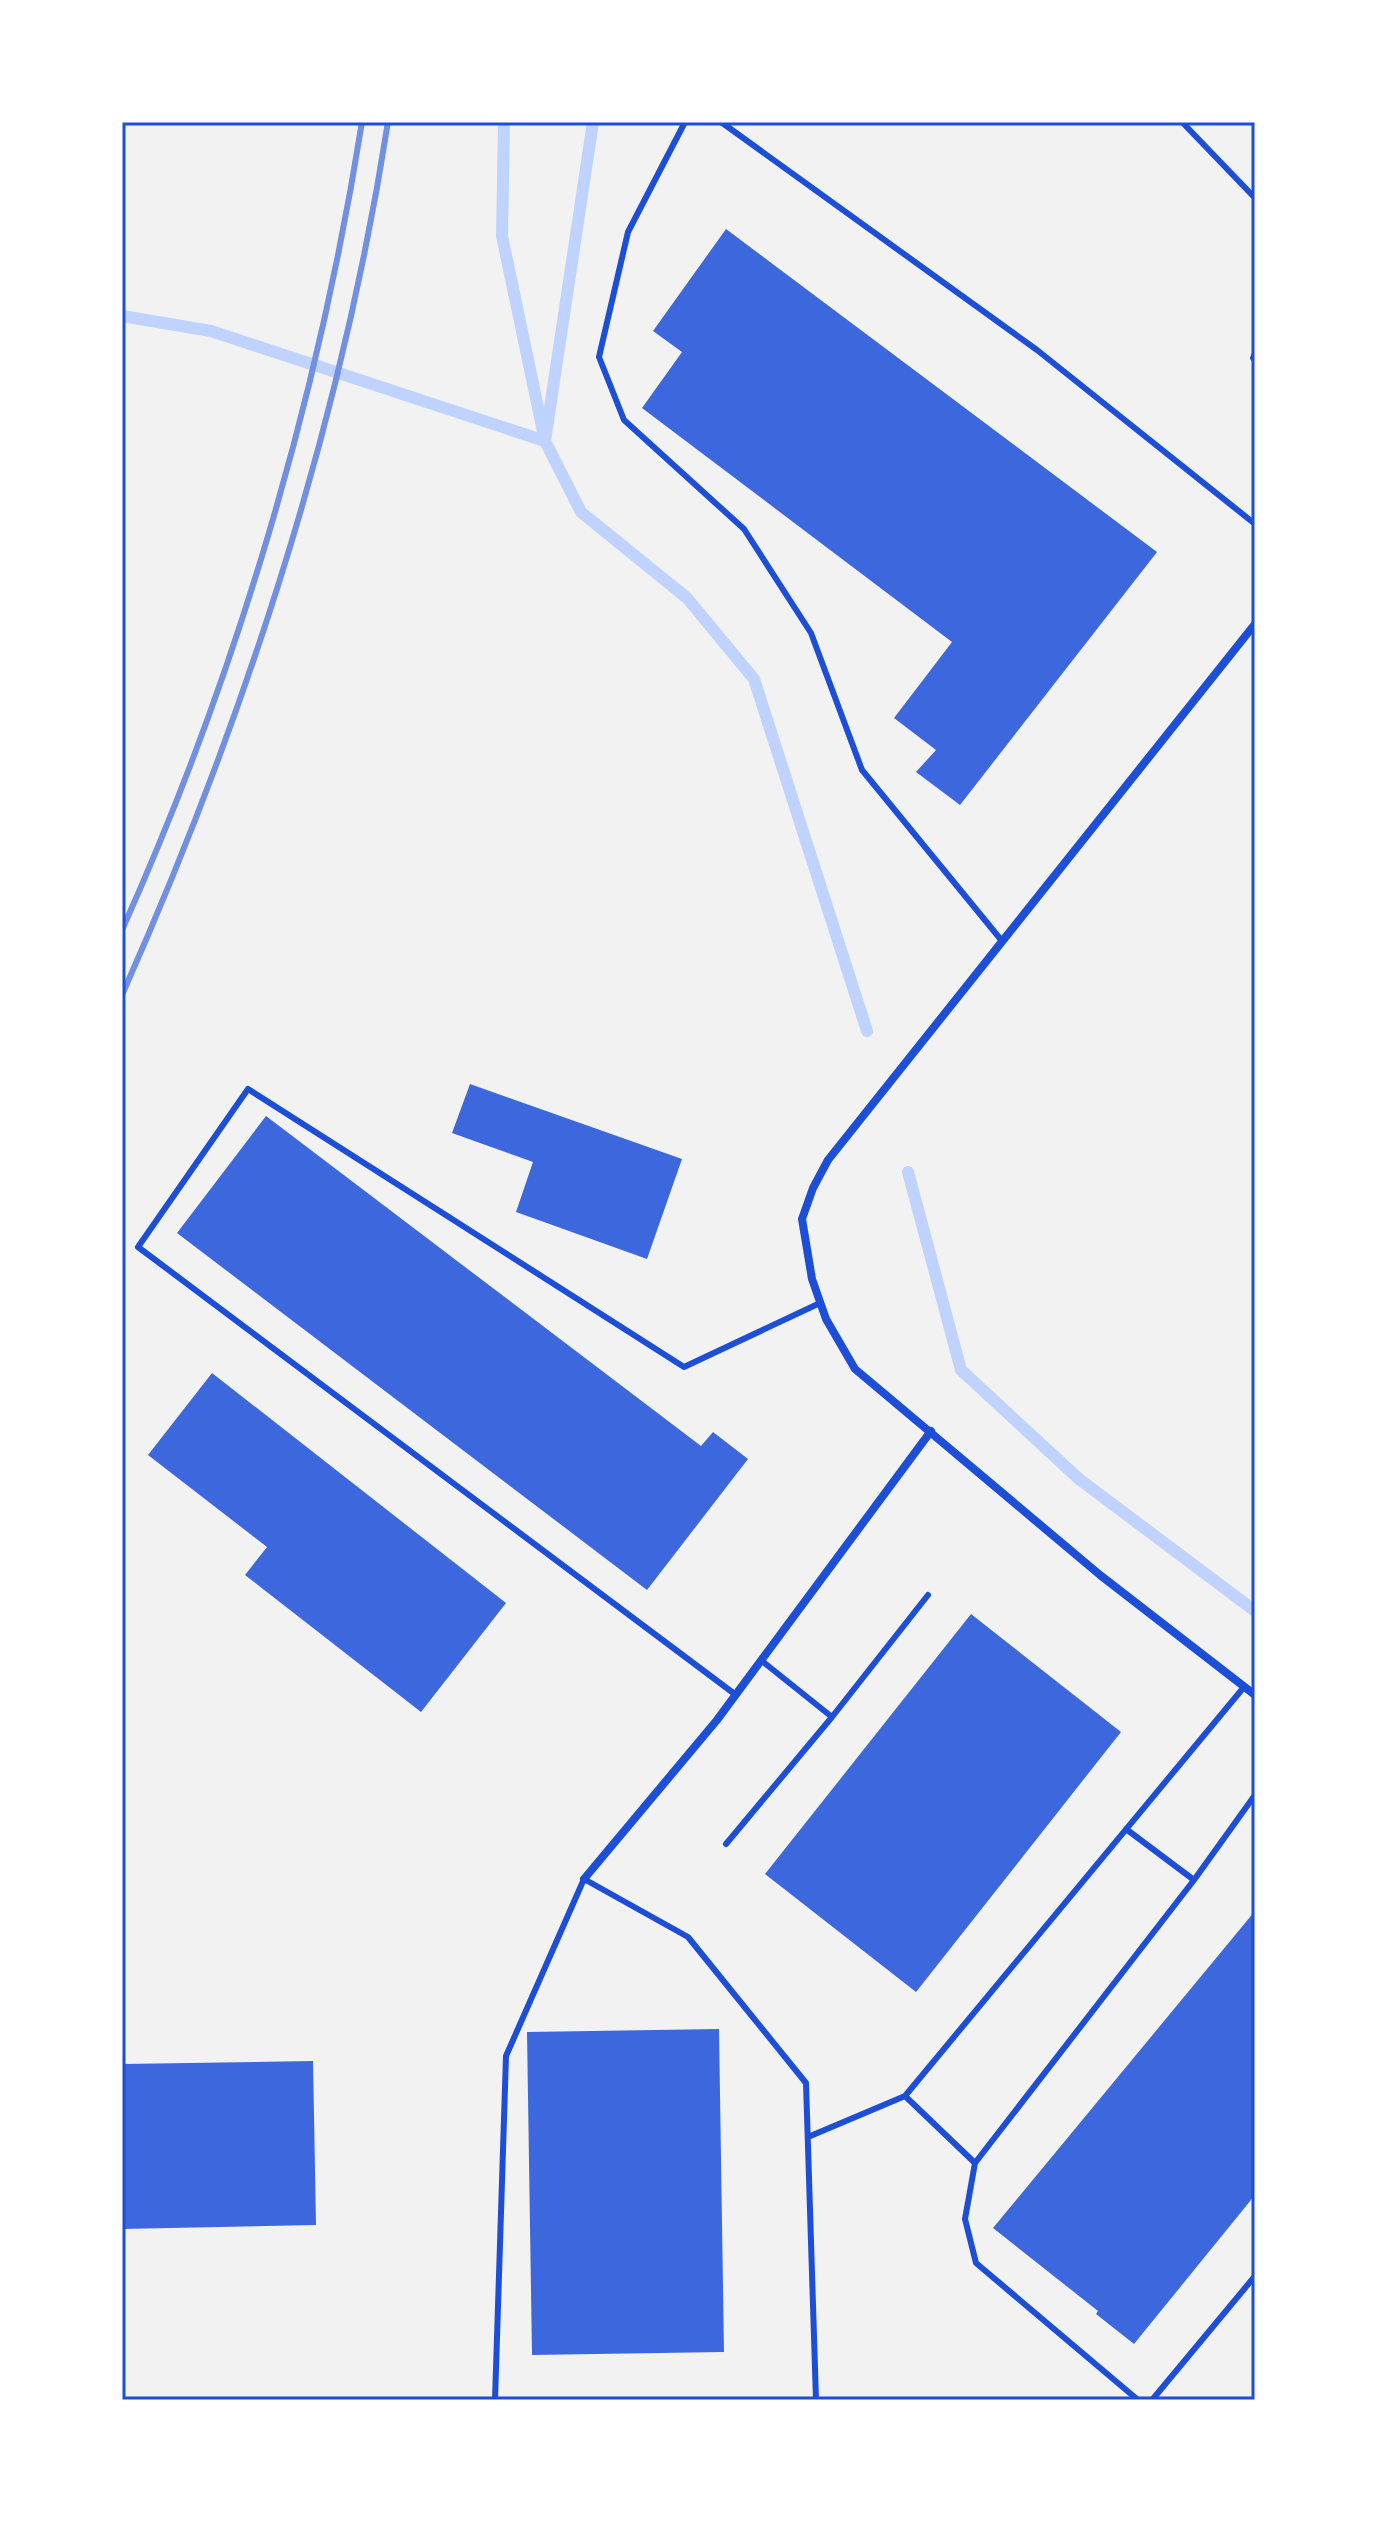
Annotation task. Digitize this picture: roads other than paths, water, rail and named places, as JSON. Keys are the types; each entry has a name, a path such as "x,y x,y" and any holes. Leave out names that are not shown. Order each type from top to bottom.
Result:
{"street":[{"path":"1255,624 828,1160 813,1188 802,1219 812,1279 820,1303 855,1369 1100,1575 1255,1695"},
{"path":"584,1879 736,1695 931,1431"}],"lane":[{"path":"685,122 628,232 599,357 624,420 744,529 811,633 862,770 1002,941"},
{"path":"721,122 1037,350 1255,524"},
{"path":"1182,122 1255,198"},
{"path":"1255,353 1255,360"},
{"path":"736,1695 138,1247 248,1089 684,1367 820,1303"},
{"path":"726,1844 928,1595"},
{"path":"762,1661 832,1717"},
{"path":"808,2137 905,2096 1244,1687"},
{"path":"1138,2400 976,2263 965,2219 975,2163 1194,1880 1255,1795"},
{"path":"1126,1829 1194,1880"},
{"path":"495,2400 506,2056 584,1879 688,1937 806,2083 816,2400"},
{"path":"905,2096 975,2163"},
{"path":"1152,2400 1255,2276"}],"waterway":[{"path":"122,316 211,331 545,441 502,236 504,122"},
{"path":"593,122 545,441 581,512 687,598 754,679 867,1031"},
{"path":"908,1172 961,1370 1079,1479 1255,1611"}],"railway":[{"path":"122,930 202,735 269,534 322,329 362,122"},
{"path":"122,995 209,783 284,567 344,347 388,122"}]}
